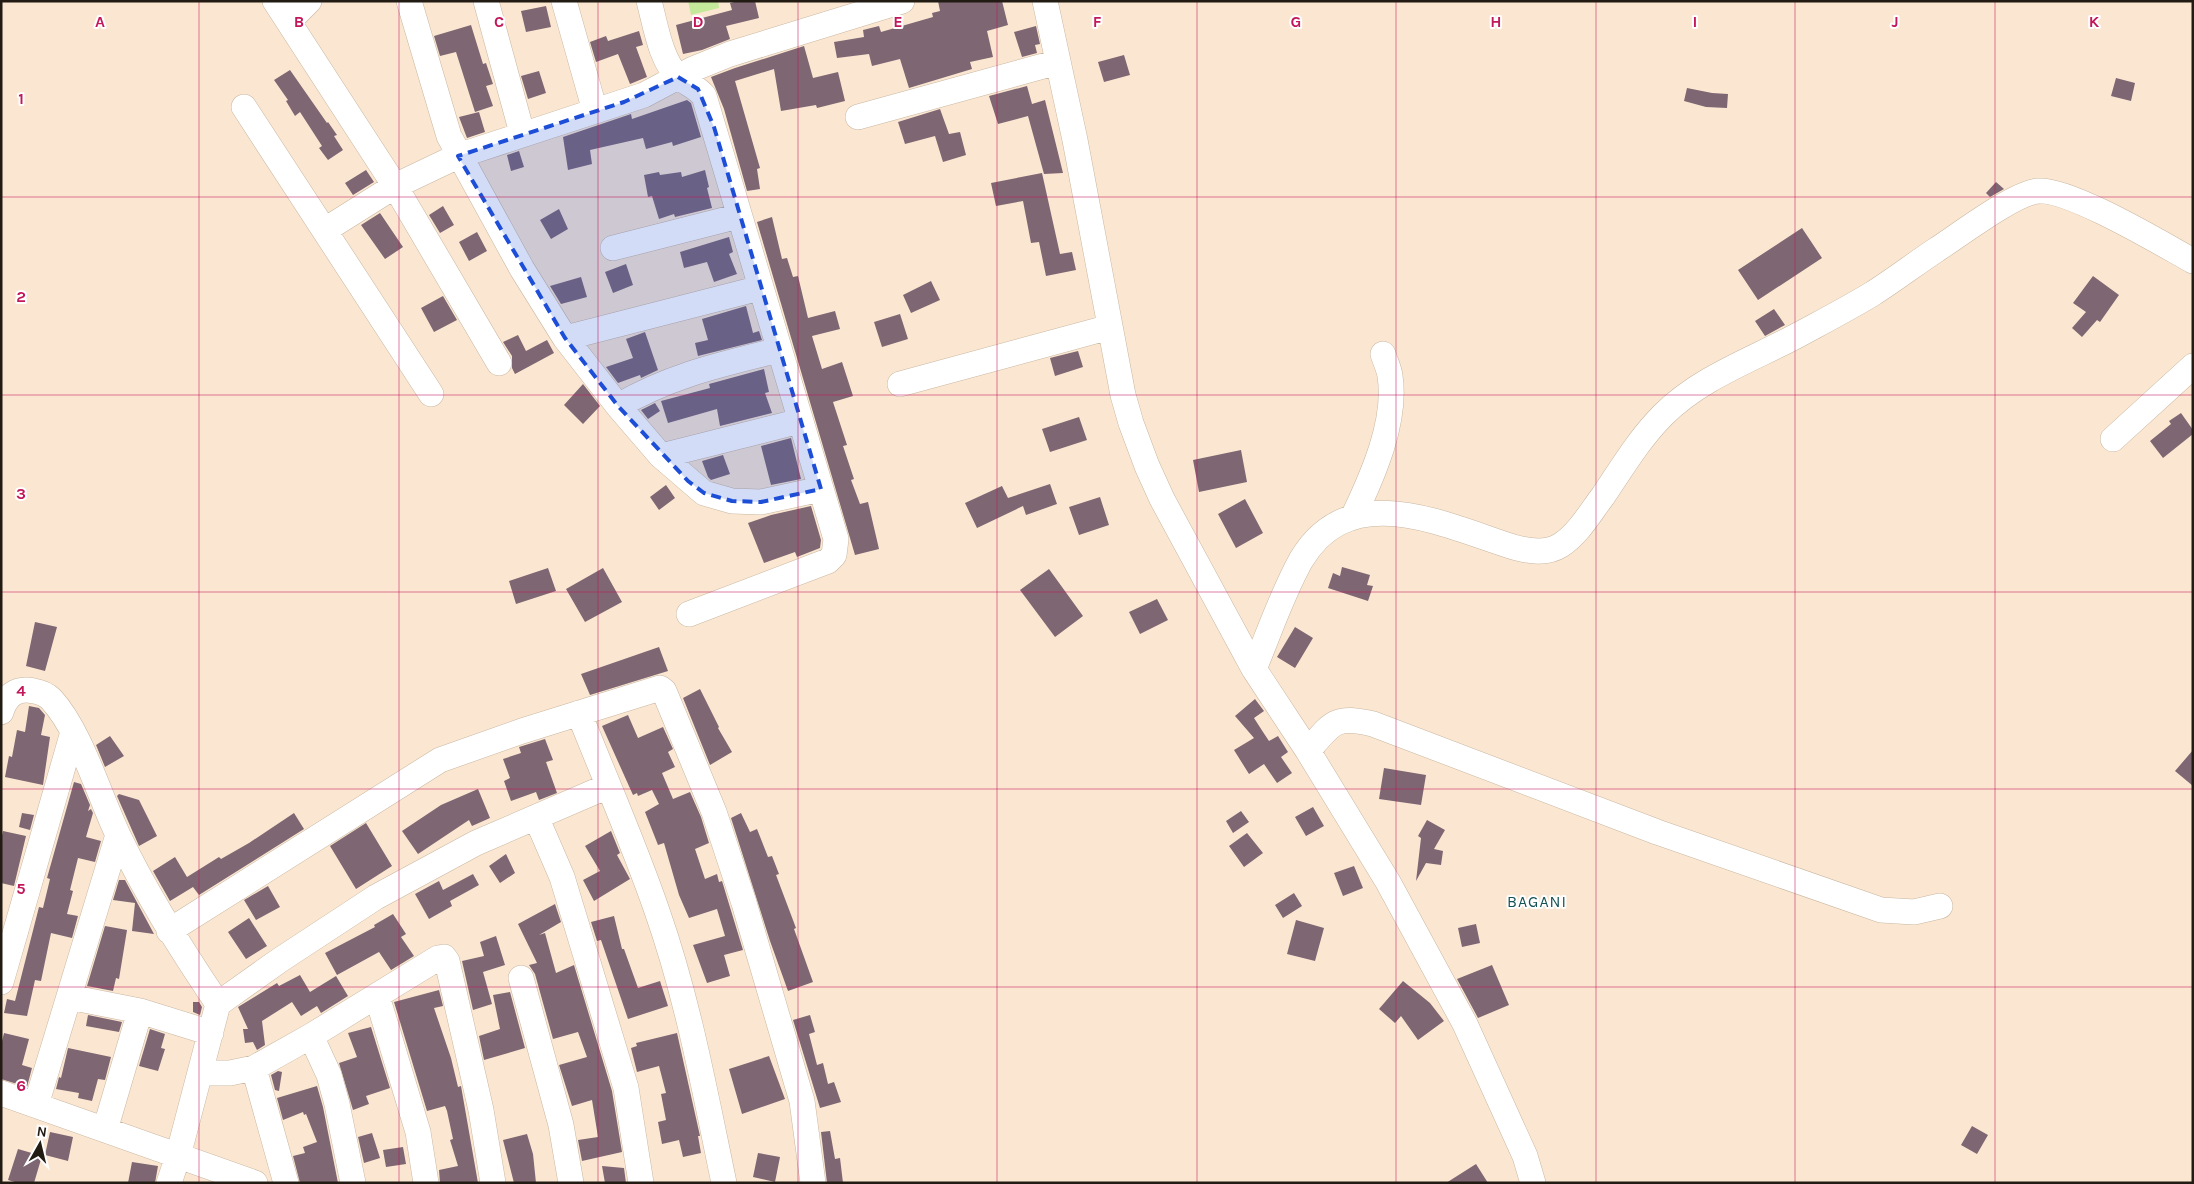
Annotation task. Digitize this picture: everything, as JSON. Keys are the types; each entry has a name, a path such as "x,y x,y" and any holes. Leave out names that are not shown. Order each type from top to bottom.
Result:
{"street":[{"path":"309,1 282,11 395,186 499,363"},
{"path":"409,1 446,128 458,156 522,269 565,338 618,406 661,456 704,493 732,501 761,502 821,489"},
{"path":"486,1 522,133"},
{"path":"564,1 595,111"},
{"path":"649,1 664,56 678,77 698,89 704,96 836,538 834,554 828,561 688,614"},
{"path":"325,230 395,186 458,156 522,133 644,95 678,77 730,54 902,1"},
{"path":"1045,1 1131,423 1147,466 1162,499 1254,669 1308,751 1388,882 1465,1024 1525,1156 1534,1183"},
{"path":"858,117 1058,62"},
{"path":"244,107 431,394"},
{"path":"1254,669 1301,560 1316,540 1333,525 1354,516 1380,513 1412,516 1450,524 1523,550 1542,551 1557,547 1570,538 1584,522 1645,434 1666,412 1695,389 1729,369 1798,335 1873,294 1992,214 2027,193 2040,190 2054,192 2077,201 2193,261"},
{"path":"613,248 739,216"},
{"path":"565,338 760,288"},
{"path":"900,384 1110,327"},
{"path":"618,406 643,392 696,370 779,350"},
{"path":"1354,516 1373,474 1390,416 1390,375 1383,354"},
{"path":"2113,439 2193,366"},
{"path":"661,456 800,421"},
{"path":"169,931 440,760 513,734 656,688 664,691 714,812 744,903 802,1101 812,1183"},
{"path":"1,712 9,696 17,690 42,693 51,699 73,732 118,835 169,931 218,1004"},
{"path":"579,713 622,817 658,912 689,1022 724,1183"},
{"path":"1308,751 1333,723 1342,720 1373,724 1657,832 1881,910 1914,912 1940,906"},
{"path":"1,982 73,732"},
{"path":"169,1183 178,1156 218,1004 280,960 376,897 476,843 608,786"},
{"path":"536,816 562,877 626,1088 641,1183"},
{"path":"36,1106 118,835"},
{"path":"200,1073 230,1073 254,1068 311,1036 438,958 445,958 481,1110 493,1183"},
{"path":"521,978 561,1125 571,1183"},
{"path":"377,996 418,1132 426,1183"},
{"path":"69,997 140,1011 211,1033"},
{"path":"105,1130 140,1011"},
{"path":"311,1036 329,1075 337,1104 353,1183"},
{"path":"254,1068 286,1183"},
{"path":"1,1093 255,1183"}],"highlighted area":[{"path":"678,77 698,89 714,127 821,489 761,502 732,501 704,493 688,481 618,406 565,338 458,156 624,102"}],"green space":[{"path":"688,1 718,1 719,8 691,15"}],"building":[{"path":"755,1 759,18 726,26 730,39 702,50 683,54 676,25 732,10 730,3"},
{"path":"938,1 1002,1 1008,25 987,31 993,57 970,62 972,69 909,88 900,59 872,66 869,54 837,58 834,42 864,37 863,30 879,26 881,32 933,17 932,13 940,11"},
{"path":"546,6 551,27 526,32 521,11"},
{"path":"471,25 483,64 486,63 493,84 486,86 493,106 475,112 456,52 440,56 434,36"},
{"path":"1036,26 1040,44 1035,45 1037,53 1022,57 1014,32"},
{"path":"639,31 643,45 636,47 647,77 630,84 618,54 596,62 590,42 606,36 608,41"},
{"path":"804,46 813,78 838,72 845,101 817,108 816,105 781,111 774,69 735,81 760,168 757,169 760,189 747,191 724,109 711,77"},
{"path":"1124,55 1130,75 1104,82 1098,62"},
{"path":"290,70 337,135 334,136 343,150 328,160 319,148 322,146 300,112 295,116 286,101 288,100 274,80"},
{"path":"539,71 546,93 528,99 521,76"},
{"path":"2116,78 2135,83 2131,101 2111,96"},
{"path":"1027,86 1032,104 1045,100 1063,173 1044,174 1028,116 998,124 989,96"},
{"path":"1687,88 1728,94 1727,108 1706,107 1684,101"},
{"path":"687,100 691,103 701,137 673,146 672,142 646,149 643,138 590,150 592,164 568,170 563,137 631,114 632,119"},
{"path":"940,109 949,134 960,132 966,155 943,162 935,136 905,144 898,122"},
{"path":"479,112 485,132 467,138 459,117"},
{"path":"519,151 524,167 511,171 507,155"},
{"path":"366,170 374,182 353,195 345,183"},
{"path":"705,170 712,208 675,217 674,214 659,219 652,196 648,197 644,175 659,172 660,175 681,172 682,177"},
{"path":"1042,173 1060,254 1072,252 1076,270 1046,276 1039,242 1031,243 1023,201 996,206 991,183"},
{"path":"1996,182 2004,189 1990,197 1986,193"},
{"path":"443,206 454,225 440,233 429,215"},
{"path":"559,209 568,229 551,239 540,220"},
{"path":"380,213 403,247 385,259 361,225"},
{"path":"772,217 782,259 787,258 793,277 798,276 808,318 835,311 840,329 812,336 822,369 842,362 853,396 833,402 847,445 843,446 854,479 851,480 860,504 868,502 879,549 855,555 757,222"},
{"path":"1802,228 1822,258 1758,300 1738,270"},
{"path":"477,232 487,251 469,261 459,242"},
{"path":"729,237 733,252 729,254 737,274 714,282 707,262 684,268 680,252"},
{"path":"626,264 633,285 613,293 605,272"},
{"path":"2093,276 2119,295 2100,322 2097,320 2082,337 2072,328 2086,312 2073,303"},
{"path":"581,277 587,297 561,304 550,286"},
{"path":"931,281 940,300 911,313 903,295"},
{"path":"443,296 457,320 434,332 421,308"},
{"path":"746,306 753,333 759,331 762,340 698,356 695,343 708,340 702,319"},
{"path":"1774,309 1785,325 1765,336 1755,321"},
{"path":"900,314 908,339 882,347 874,322"},
{"path":"645,332 658,370 641,378 640,375 618,383 606,367 633,358 626,339"},
{"path":"518,335 526,351 547,340 554,353 515,374 512,368 512,356 503,342"},
{"path":"1078,351 1083,367 1055,376 1050,358"},
{"path":"764,369 769,392 765,393 772,413 720,426 717,409 668,423 661,401 710,388 709,384"},
{"path":"583,384 600,406 583,424 564,405"},
{"path":"655,403 660,411 648,419 641,410"},
{"path":"2181,413 2193,430 2193,434 2163,458 2150,441 2171,424 2169,421"},
{"path":"1079,417 1087,440 1050,452 1042,429"},
{"path":"791,438 801,479 771,485 761,446"},
{"path":"1241,450 1247,482 1199,492 1193,460"},
{"path":"723,455 730,474 711,480 702,461"},
{"path":"1050,484 1057,504 1026,515 1023,506 977,528 965,503 1002,486 1008,498"},
{"path":"666,485 675,498 659,510 650,497"},
{"path":"1100,497 1109,525 1079,535 1069,507"},
{"path":"1245,499 1263,533 1236,548 1218,514"},
{"path":"811,506 821,540 820,548 797,557 795,552 764,563 748,523 771,515"},
{"path":"1342,567 1370,575 1367,585 1373,586 1368,601 1328,588 1333,573 1340,576"},
{"path":"548,568 556,591 516,604 509,581"},
{"path":"603,568 622,602 585,622 566,589"},
{"path":"1049,569 1083,616 1055,637 1020,590"},
{"path":"1157,599 1168,620 1140,634 1129,612"},
{"path":"35,622 57,627 45,671 26,666"},
{"path":"1295,627 1313,638 1295,668 1277,657"},
{"path":"659,647 668,671 590,695 581,674"},
{"path":"700,689 718,728 732,752 710,765 683,698"},
{"path":"1255,699 1264,711 1254,718 1269,741 1278,736 1288,752 1281,757 1292,773 1277,783 1264,764 1249,774 1234,750 1254,738 1235,716"},
{"path":"29,706 39,708 45,715 41,735 50,737 43,785 5,777 9,756 12,757 17,730 25,732"},
{"path":"628,715 638,738 663,727 673,749 668,752 675,767 662,773 673,799 690,792 701,817 709,843 695,849 705,879 717,874 719,882 722,881 743,950 724,955 730,976 707,983 693,945 725,936 717,909 689,918 679,895 664,843 658,845 645,812 659,804 652,790 638,796 637,793 633,795 602,726"},
{"path":"110,736 124,756 105,767 96,745"},
{"path":"545,739 553,760 546,762 557,793 539,800 536,792 511,801 504,781 510,778 503,759 521,753 519,747"},
{"path":"2193,750 2193,786 2175,771"},
{"path":"1384,768 1426,775 1421,805 1379,799"},
{"path":"74,782 81,784 90,805 88,811 91,809 93,813 86,837 101,841 95,862 78,858 70,890 73,891 67,914 78,916 72,938 51,933 41,981 35,980 27,1016 4,1013 7,999 15,1001 39,907 43,908 50,879 47,878"},
{"path":"478,789 490,818 472,826 469,820 418,854 402,831 441,805"},
{"path":"119,794 139,800 157,836 139,846 117,796"},
{"path":"1313,807 1324,826 1306,836 1295,817"},
{"path":"1241,811 1249,822 1233,833 1226,821"},
{"path":"22,813 34,815 30,830 19,827"},
{"path":"294,813 304,829 199,895 193,887 170,901 153,871 175,857 187,877 219,857 221,859 249,843"},
{"path":"741,813 750,832 757,829 768,857 772,856 779,874 776,875 796,928 794,929 813,982 788,991 731,818"},
{"path":"1427,820 1445,830 1434,849 1443,851 1441,865 1426,863 1416,881 1421,838 1418,836"},
{"path":"366,823 392,866 356,889 330,846"},
{"path":"3,831 26,836 14,886 1,883 1,840"},
{"path":"611,831 620,853 617,855 630,879 594,901 583,880 600,871 585,846"},
{"path":"1247,833 1263,853 1244,867 1229,846"},
{"path":"506,854 515,873 500,883 489,866"},
{"path":"1354,866 1363,888 1343,896 1334,873"},
{"path":"473,874 479,885 450,901 452,906 429,919 415,894 439,881 443,890"},
{"path":"119,880 125,880 154,934 132,931 135,903 113,900"},
{"path":"268,886 280,907 256,920 244,900"},
{"path":"1294,893 1302,906 1283,918 1275,905"},
{"path":"555,904 561,922 539,935 545,933 556,973 574,965 612,1091 622,1152 582,1161 578,1140 598,1137 592,1100 572,1106 559,1065 587,1057 578,1032 553,1039 535,974 529,965 537,963 518,924"},
{"path":"393,914 406,934 401,937 414,956 391,970 379,952 337,975 325,953 375,927 374,925"},
{"path":"614,916 622,949 624,949 638,988 660,981 668,1006 628,1019 601,940 597,941 591,922"},
{"path":"249,918 267,946 246,959 228,932"},
{"path":"1296,920 1324,928 1315,961 1287,954"},
{"path":"1476,924 1480,943 1462,947 1458,928"},
{"path":"105,926 127,930 119,979 116,978 113,991 87,986"},
{"path":"496,936 505,965 483,972 492,1004 473,1010 462,961 484,956 480,942"},
{"path":"1492,965 1509,1005 1478,1018 1457,979"},
{"path":"300,975 310,992 336,976 348,996 321,1013 317,1006 301,1016 292,1002 262,1021 265,1045 257,1050 253,1042 245,1043 243,1029 248,1029 238,1007 277,983 279,986"},
{"path":"1403,981 1430,1003 1444,1021 1418,1040 1401,1016 1395,1023 1379,1009"},
{"path":"439,990 443,1006 434,1008 451,1058 458,1087 461,1086 478,1183 440,1183 439,1170 458,1166 450,1140 453,1139 447,1111 445,1106 427,1111 394,1002"},
{"path":"510,992 525,1048 484,1060 479,1036 500,1029 493,995"},
{"path":"193,1002 199,1002 202,1007 200,1015 193,1012"},
{"path":"88,1015 122,1022 119,1032 86,1026"},
{"path":"810,1015 815,1032 809,1034 817,1065 823,1063 828,1084 834,1082 841,1102 820,1108 793,1020"},
{"path":"371,1027 390,1088 366,1096 369,1104 353,1110 339,1063 357,1057 348,1033"},
{"path":"150,1029 165,1034 161,1048 165,1049 158,1071 139,1066"},
{"path":"4,1033 29,1039 22,1065 32,1068 27,1087 1,1079 1,1045"},
{"path":"677,1033 700,1136 698,1136 701,1153 683,1157 679,1140 662,1144 658,1122 666,1120 661,1094 666,1093 659,1066 637,1072 631,1048 637,1046 636,1043"},
{"path":"68,1048 111,1057 105,1080 98,1079 92,1101 78,1098 79,1093 56,1089 59,1077 61,1078"},
{"path":"769,1056 785,1099 742,1114 729,1069"},
{"path":"278,1071 282,1072 279,1091 275,1090 271,1075"},
{"path":"317,1086 338,1183 300,1183 293,1156 305,1153 303,1147 317,1142 306,1114 304,1115 303,1112 283,1120 277,1098"},
{"path":"1972,1126 1988,1135 1977,1154 1961,1145"},
{"path":"830,1131 835,1159 840,1158 843,1183 827,1183 821,1132"},
{"path":"50,1132 73,1137 68,1161 45,1155"},
{"path":"372,1133 380,1158 364,1163 358,1137"},
{"path":"527,1134 533,1154 536,1183 514,1183 503,1140"},
{"path":"403,1147 406,1164 386,1167 383,1150"},
{"path":"18,1149 42,1156 34,1183 18,1183 8,1180"},
{"path":"758,1153 780,1157 775,1182 753,1177"},
{"path":"132,1162 158,1166 155,1183 128,1183"},
{"path":"1476,1164 1488,1183 1446,1183"},
{"path":"602,1166 624,1168 626,1183 605,1183"}],"district":[{"name":"BAGANI","path":"1537,901"}]}
